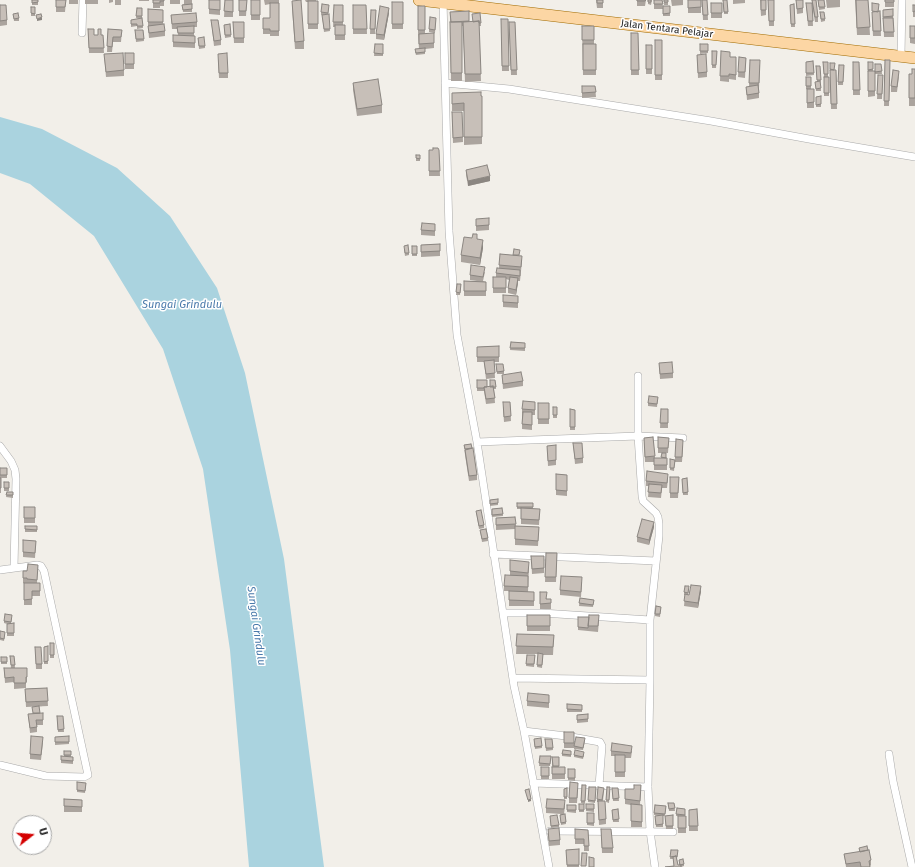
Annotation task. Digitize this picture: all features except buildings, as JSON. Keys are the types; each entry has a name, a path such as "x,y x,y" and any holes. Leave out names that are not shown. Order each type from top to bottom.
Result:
{"main road":[{"name":"Jalan Tentara Pelajar","path":"419,0 443,1 915,58"}],"street":[{"path":"82,33 83,0"},
{"path":"901,56 902,0"},
{"path":"443,1 449,232 457,335 477,442 513,678 549,867"},
{"path":"446,83 509,89 711,121 915,157"},
{"path":"638,376 638,436 642,496 643,501 656,513 658,517 659,536 650,620 648,787 650,832 655,867"},
{"path":"477,442 638,436 683,438"},
{"path":"0,446 11,461 15,470 14,568"},
{"path":"493,554 656,562"},
{"path":"0,570 37,565 41,566 44,571 88,775 84,777 46,776 0,765"},
{"path":"502,613 542,613 650,620"},
{"path":"513,678 650,680"},
{"path":"524,731 600,742 602,746 599,786"},
{"path":"890,754 893,781 912,867"},
{"path":"533,783 648,787"},
{"path":"542,830 673,832"}],"water":[{"name":"Sungai Grindulu","path":"0,117 42,129 117,168 170,216 217,288 245,373 284,559 324,867 249,867 230,650 203,469 163,349 94,236 30,184 0,173"}]}
